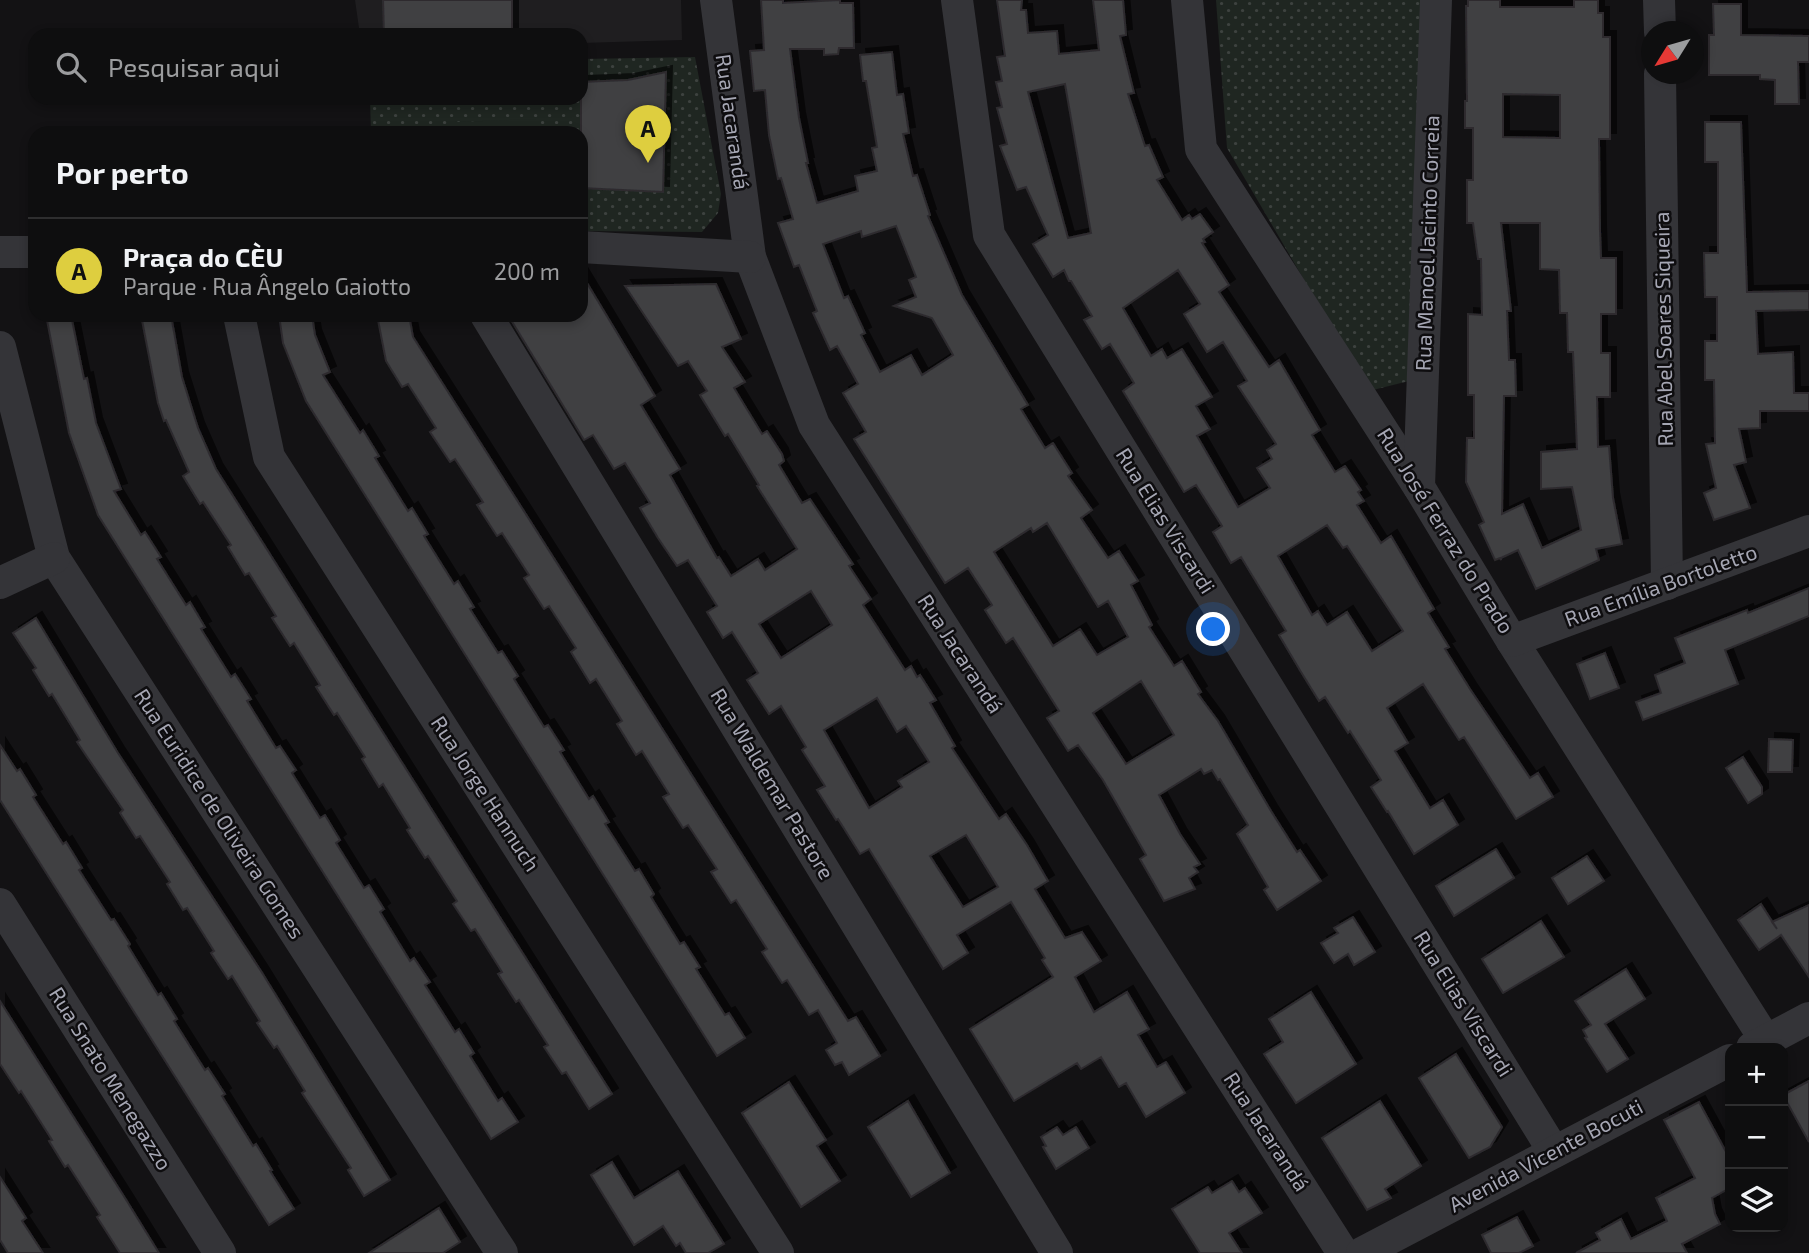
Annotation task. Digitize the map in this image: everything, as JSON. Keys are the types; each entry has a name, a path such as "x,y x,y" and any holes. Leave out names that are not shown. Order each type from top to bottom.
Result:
{"street":[{"name":"Rua Jacarandá","path":"716,0 750,257 814,425 1343,1253"},
{"name":"Rua Elias Viscardi","path":"957,0 989,235 1554,1152"},
{"name":"Rua José Ferraz do Prado","path":"1186,0 1201,149 1419,487 1758,1043"},
{"name":"Rua Manoel Jacinto Correia","path":"1419,487 1436,0"},
{"path":"1659,0 1660,21"},
{"name":"Rua Abel Soares Siqueira","path":"1660,84 1667,584"},
{"path":"588,247 750,257"},
{"path":"0,253 28,252"},
{"name":"Rua Jorge Hannuch","path":"240,322 269,457 778,1253"},
{"name":"Rua Waldemar Pastore","path":"490,322 1057,1253"},
{"name":"Rua Euridice de Oliveira Gomes","path":"0,347 54,558 502,1253"},
{"path":"1370,410 1422,399"},
{"name":"Rua Emília Bortoletto","path":"1512,641 1809,531"},
{"path":"0,583 54,558"},
{"name":"Rua Snato Menegazzo","path":"0,904 220,1253"},
{"path":"1761,1043 1809,1018"},
{"name":"Avenida Vicente Bocuti","path":"1362,1253 1725,1062"}],"shaded area":[{"path":"355,0 681,0 682,40 588,43 588,28 359,28"},
{"path":"1216,0 1420,0 1421,378 1369,391 1227,148"},
{"path":"695,57 721,194 718,213 702,232 588,231 588,126 371,126 370,105 588,105 588,59"},
{"path":"536,119 536,126 455,126 455,122"}],"building":[{"path":"383,0 512,0 512,28 384,28"},
{"path":"761,0 783,0 783,3 840,0 840,3 853,3 854,48 839,48 838,54 824,55 824,49 790,49 806,163 817,203 858,191 855,176 877,171 872,148 877,147 860,55 892,52 897,95 903,94 909,133 903,134 913,176 917,175 930,215 928,216 962,295 1028,405 1021,409 1045,448 1053,443 1072,473 1068,476 1092,510 1081,518 1108,558 1119,551 1138,581 1131,585 1152,625 1149,627 1174,666 1182,661 1201,692 1198,694 1218,721 1271,811 1297,852 1300,850 1321,881 1277,910 1264,890 1268,887 1237,834 1248,825 1220,779 1218,780 1212,770 1204,774 1201,769 1159,795 1200,864 1194,867 1198,872 1189,878 1195,889 1164,901 1140,859 1146,855 1103,780 1078,745 1068,751 1047,718 1059,711 1013,638 1006,643 985,610 992,605 968,568 945,583 854,439 866,432 843,393 858,384 837,346 830,350 813,313 817,311 799,265 794,267 778,223 793,219 781,178 778,179 769,135 765,90 754,91 750,51 764,50","holes":["896,226 916,277 909,280 916,297 894,306 932,318 953,355 922,375 911,355 880,372 861,335 865,333 848,296 844,298 823,244 861,231 862,237","1047,523 1098,607 1108,601 1128,637 1097,655 1080,629 1053,646 994,552 1031,528 1033,532","1141,681 1174,735 1126,764 1093,713"]},
{"path":"997,0 1022,0 1021,10 1026,10 1028,33 1057,31 1059,54 1099,50 1093,0 1123,0 1126,35 1120,36 1134,93 1128,94 1145,146 1149,145 1163,177 1157,180 1182,220 1189,215 1192,219 1200,214 1213,232 1203,239 1205,242 1202,243 1229,285 1219,292 1269,367 1279,360 1320,430 1312,435 1335,472 1345,466 1361,490 1358,492 1364,501 1357,505 1381,543 1391,536 1434,609 1428,613 1449,647 1445,649 1470,689 1530,778 1538,773 1553,797 1516,819 1464,737 1459,740 1423,684 1387,708 1408,743 1395,751 1430,808 1443,800 1458,825 1414,854 1371,787 1381,780 1325,697 1319,701 1279,635 1286,631 1241,557 1231,563 1213,532 1222,526 1196,485 1184,492 1123,391 1134,383 1110,344 1102,349 1084,320 1092,316 1071,281 1064,270 1053,277 1033,244 1048,235 1026,187 1017,190 1000,146 1007,144 997,108 1002,107 996,82 1002,81 997,57 1005,56","holes":["1065,84 1091,233 1068,238 1028,92","1178,270 1200,304 1184,314 1207,352 1223,342 1247,381 1238,386 1276,444 1267,450 1272,459 1257,468 1270,488 1238,507 1197,436 1210,429 1196,406 1212,397 1182,349 1167,358 1162,349 1151,356 1123,308","1327,525 1343,548 1347,546 1403,631 1372,651 1347,612 1327,625 1318,611 1312,615 1278,556"]},
{"path":"1468,0 1500,0 1500,7 1574,7 1574,0 1598,0 1598,13 1603,13 1603,37 1610,37 1610,139 1599,139 1600,230 1601,258 1616,258 1616,314 1601,314 1601,353 1610,353 1610,397 1597,397 1598,447 1609,446 1613,498 1622,544 1596,549 1599,560 1536,589 1518,550 1501,560 1495,560 1479,525 1484,522 1466,482 1467,438 1474,438 1474,395 1468,395 1468,314 1482,315 1481,259 1478,259 1473,223 1467,223 1467,180 1473,180 1473,128 1465,128","holes":["1503,94 1560,95 1560,138 1503,137","1501,223 1540,223 1540,269 1559,270 1560,313 1567,313 1568,352 1573,352 1577,449 1541,452 1541,489 1572,487 1581,530 1542,548 1523,504 1502,514 1504,396 1516,396 1515,360 1509,360 1507,311 1511,311"]},
{"path":"1713,4 1741,4 1741,35 1809,36 1809,62 1798,62 1799,104 1775,104 1775,80 1760,79 1760,75 1709,75 1709,35 1714,35"},
{"path":"666,72 663,192 588,188 588,126 581,126 581,105 588,105 588,82 628,80"},
{"path":"1705,122 1741,122 1747,292 1809,291 1809,310 1756,311 1758,354 1793,352 1794,393 1809,393 1809,411 1760,411 1760,428 1739,429 1746,462 1734,465 1750,508 1714,520 1704,493 1716,488 1706,444 1715,443 1714,380 1705,380 1705,341 1717,341 1717,297 1705,297 1704,253 1718,253 1718,162 1705,162"},
{"path":"716,284 741,339 722,347 745,382 734,388 762,434 767,431 782,454 784,461 779,465 802,503 810,499 853,564 849,566 871,599 863,605 905,670 911,666 936,700 930,703 955,746 952,748 999,819 1006,814 1027,845 1048,881 1035,889 1065,938 1082,932 1101,961 1075,977 1094,1012 1127,992 1149,1029 1138,1035 1157,1067 1166,1062 1185,1093 1146,1117 1126,1083 1119,1087 1101,1057 1081,1069 1077,1063 1014,1101 970,1029 1053,977 1042,960 1045,958 1011,902 957,935 968,953 943,969 869,849 860,854 817,790 825,786 802,750 806,747 781,706 769,714 747,680 758,673 732,632 723,638 707,612 717,606 688,560 677,566 658,538 640,508 650,503 625,463 614,469 593,435 584,440 512,322 588,322 588,285 655,396 641,405 680,469 670,475 717,558 719,557 731,576 758,559 765,570 797,549 728,434 725,436 700,395 707,391 688,361 678,366 625,286","holes":["811,591 832,625 781,658 759,624","877,698 897,732 906,726 929,762 898,781 902,787 869,808 824,730","966,835 998,887 963,907 930,856"]},
{"path":"47,322 72,322 96,423 121,489 114,491 141,535 145,532 161,557 157,559 186,605 190,602 205,627 201,629 231,677 235,674 251,699 247,701 276,748 280,746 296,770 292,773 320,818 325,815 340,840 336,843 364,888 369,885 384,909 380,912 410,961 414,958 430,982 425,985 455,1032 459,1029 474,1053 470,1056 498,1101 502,1098 518,1122 491,1139 98,515 69,433"},
{"path":"142,322 172,322 182,377 198,428 216,469 612,1094 589,1109 566,1072 562,1074 544,1047 548,1045 519,1000 516,1002 498,974 502,972 475,929 471,931 453,904 457,901 428,856 425,858 407,830 410,828 383,784 379,787 362,759 365,757 337,713 334,715 316,687 320,685 294,643 290,646 272,618 276,616 249,573 245,575 228,547 231,545 203,502 200,504 183,476 189,472 158,403"},
{"path":"280,322 313,322 315,335 330,372 323,375 360,433 363,430 379,456 375,458 408,511 412,508 428,534 424,536 454,584 458,581 474,607 470,609 498,653 502,651 518,676 514,679 544,727 548,725 564,750 560,752 589,799 593,796 609,822 605,824 635,871 639,869 654,894 651,897 680,944 684,942 700,967 696,969 725,1015 729,1013 745,1038 717,1056 306,401 283,343"},
{"path":"378,322 410,322 413,337 848,1021 856,1017 880,1056 849,1075 842,1062 835,1065 826,1050 837,1043 818,1010 809,1015 787,980 782,983 762,952 767,949 736,900 731,903 711,872 717,869 688,825 683,828 663,797 669,794 642,751 636,755 617,724 622,721 596,679 590,683 571,652 576,648 549,606 544,609 524,578 529,575 502,533 497,536 477,505 483,502 455,459 450,462 430,432 436,428 408,384 402,387 386,361"},
{"path":"1809,588 1809,616 1725,650 1738,684 1643,720 1636,702 1661,693 1655,675 1685,663 1675,638"},
{"path":"36,618 118,753 261,971 390,1180 364,1196 348,1170 351,1168 302,1093 305,1091 277,1046 274,1048 257,1023 260,1021 232,976 228,979 211,953 214,951 187,908 183,910 167,884 170,882 140,836 136,838 120,813 123,810 77,742 80,740 52,694 49,696 33,670 36,668 13,633"},
{"path":"1605,653 1619,688 1590,699 1577,664"},
{"path":"1769,739 1793,740 1792,772 1768,772"},
{"path":"0,745 17,771 20,769 36,795 33,797 63,844 66,842 82,868 79,870 130,944 128,946 158,995 161,993 177,1019 174,1021 205,1070 208,1068 225,1094 222,1096 253,1146 256,1144 294,1209 269,1225 0,800"},
{"path":"1743,757 1762,787 1762,794 1748,803 1726,768"},
{"path":"1496,849 1514,878 1454,916 1436,886"},
{"path":"1587,856 1604,881 1568,904 1552,878"},
{"path":"1761,904 1772,922 1809,905 1809,977 1781,935 1759,950 1738,920"},
{"path":"1353,917 1375,952 1354,965 1348,954 1334,963 1321,943 1338,933 1334,928"},
{"path":"1541,921 1564,957 1503,993 1482,959"},
{"path":"1626,969 1645,999 1605,1024 1628,1059 1607,1072 1585,1038 1587,1037 1583,1030 1591,1025 1575,1001"},
{"path":"1311,992 1356,1064 1296,1103 1264,1054 1283,1042 1269,1019"},
{"path":"0,1001 159,1253 120,1253 97,1217 100,1215 68,1165 65,1167 49,1141 52,1140 0,1064"},
{"path":"1456,1054 1502,1127 1490,1147 1469,1158 1419,1078"},
{"path":"1809,1081 1809,1142 1788,1104 1788,1092"},
{"path":"789,1082 826,1140 817,1146 840,1181 801,1207 742,1113"},
{"path":"908,1101 950,1173 911,1197 868,1127"},
{"path":"1380,1101 1421,1166 1385,1189 1391,1198 1367,1210 1322,1138"},
{"path":"1699,1102 1725,1150 1725,1191 1712,1198 1720,1224 1682,1244 1687,1253 1576,1253 1600,1240 1596,1233 1621,1219 1631,1239 1667,1221 1656,1198 1695,1178 1664,1120"},
{"path":"1057,1127 1063,1135 1076,1127 1089,1148 1056,1169 1043,1147 1046,1146 1041,1137"},
{"path":"612,1162 634,1198 678,1171 724,1244 708,1253 686,1253 680,1243 676,1246 663,1226 634,1245 591,1175"},
{"path":"0,1177 26,1218 22,1221 43,1253 8,1253 0,1240"},
{"path":"1232,1181 1239,1192 1245,1188 1262,1213 1229,1233 1242,1253 1200,1253 1172,1209 1208,1187 1212,1193"},
{"path":"439,1208 460,1242 443,1253 369,1253"},
{"path":"1517,1217 1533,1246 1519,1253 1491,1253 1482,1235"}],"place":[{"name":"Praça do CÈU","path":"648,163"}]}
